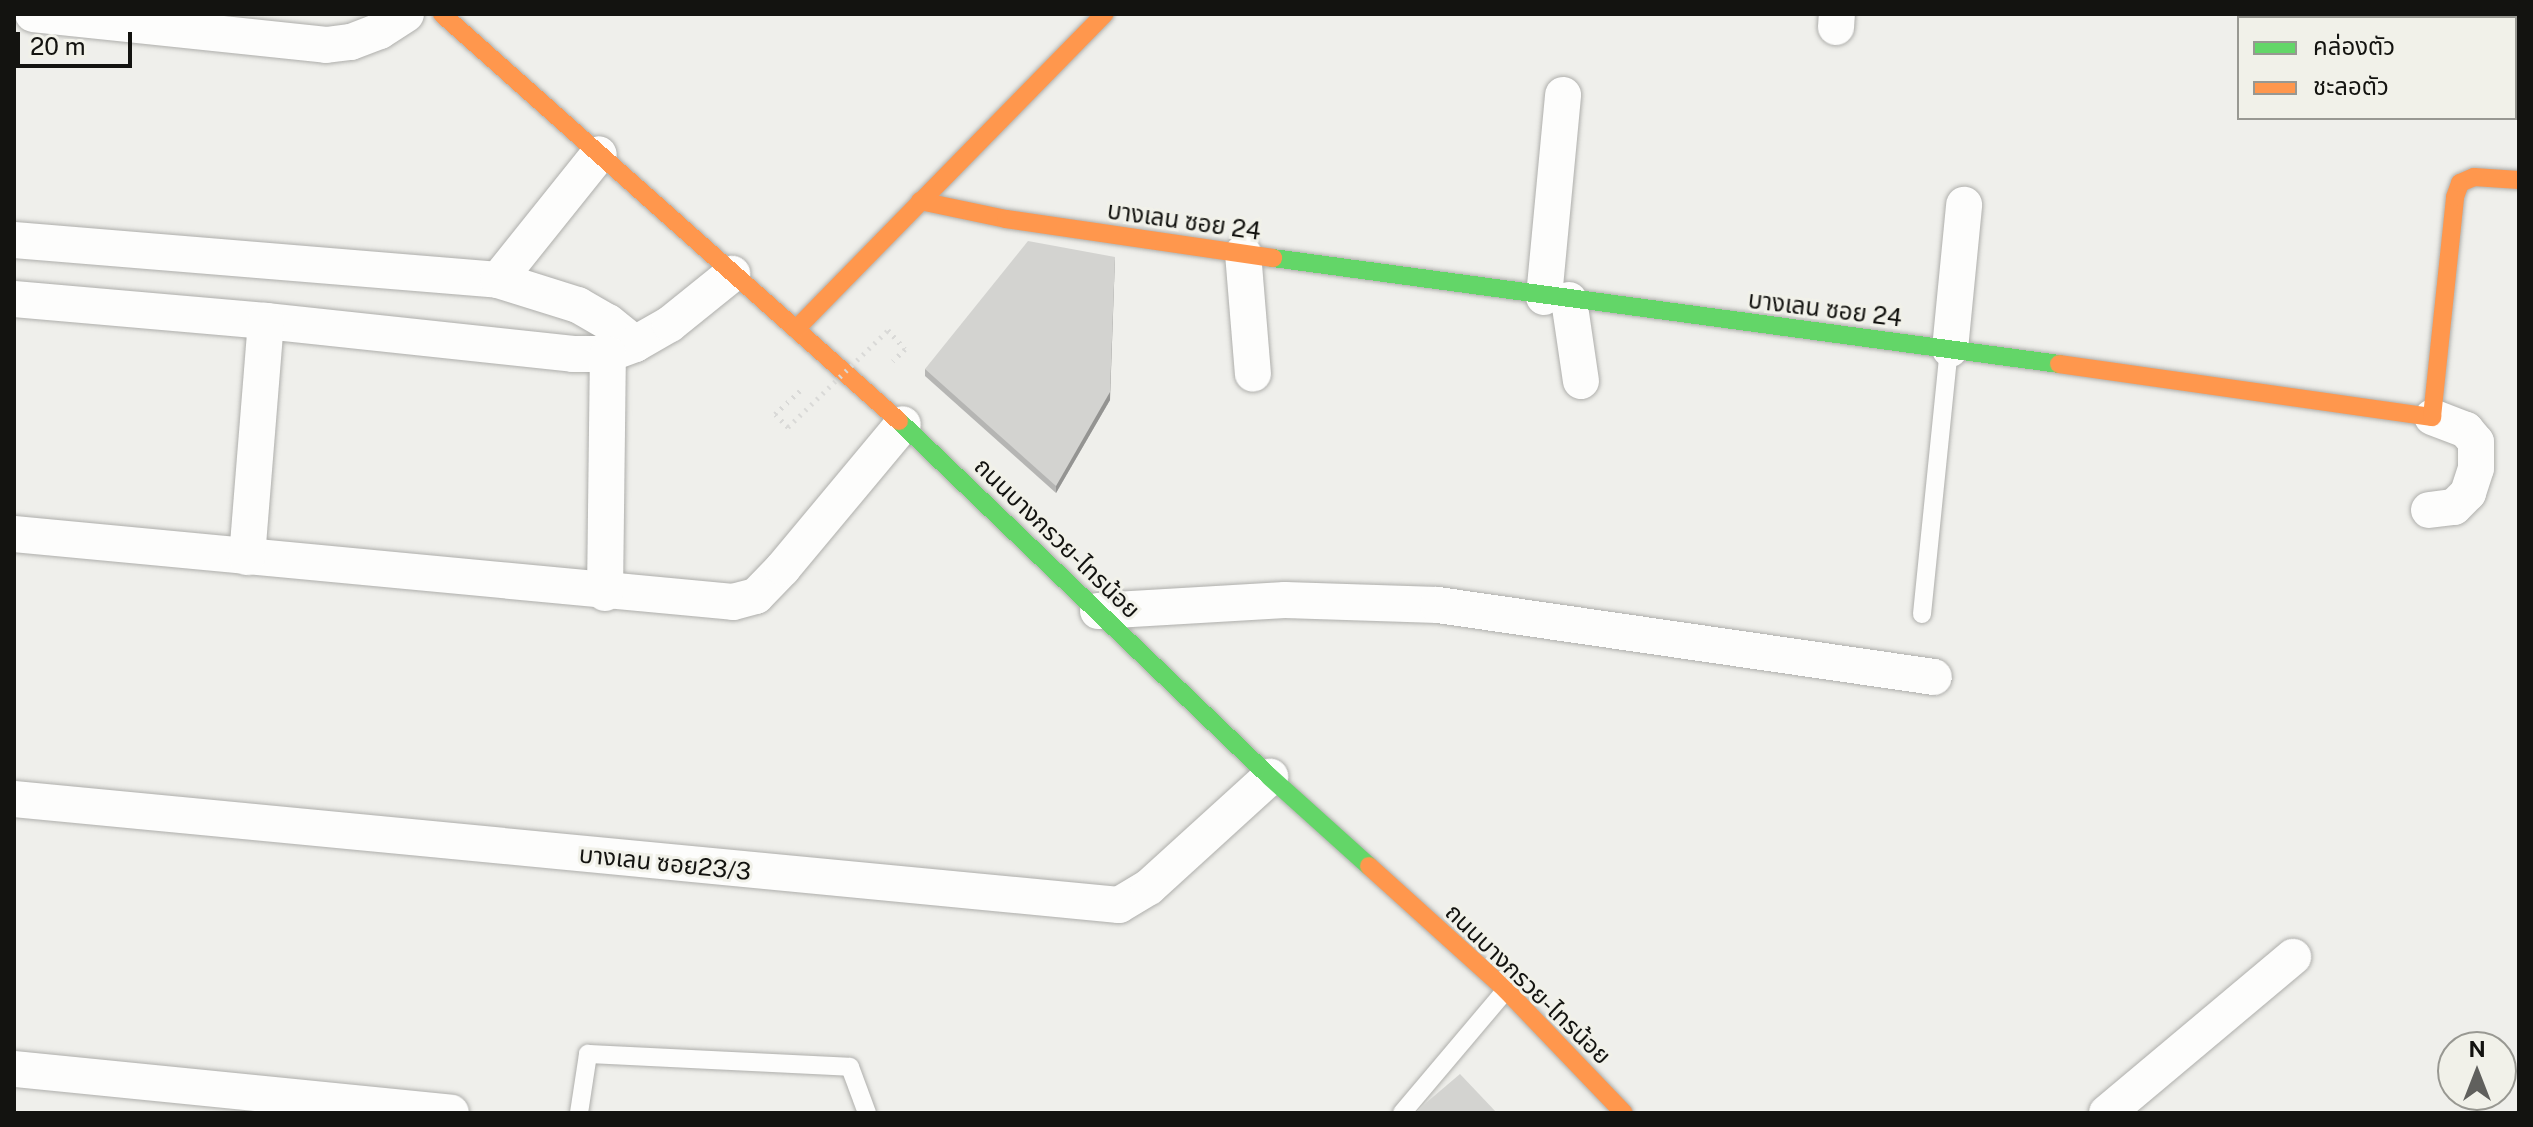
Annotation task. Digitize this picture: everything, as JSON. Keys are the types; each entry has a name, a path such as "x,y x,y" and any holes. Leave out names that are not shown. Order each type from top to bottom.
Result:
{"street":[{"path":"33,14 326,45 365,37 406,14"},
{"name":"ถนนบางกรวย-ไทรน้อย","path":"442,14 903,424 1270,777 1506,990 1624,1113"},
{"path":"796,329 1105,14"},
{"path":"1563,95 1557,298 1581,381"},
{"path":"498,280 599,154"},
{"path":"2429,510 2454,507 2468,493 2476,468 2476,442 2466,430 2432,417 2455,197 2460,183 2474,177 2519,180"},
{"name":"บางเลน ซอย 24","path":"920,201 1006,219 1557,298 1950,349 2432,417"},
{"path":"1950,349 1964,205"},
{"path":"14,240 498,280 578,305 608,322 622,349 605,593"},
{"path":"1243,253 1253,374"},
{"path":"14,299 266,321 573,354 622,349 670,324 732,274"},
{"path":"247,557 266,321"},
{"path":"14,534 605,593 733,602 756,596 903,424"},
{"path":"1098,611 1285,600 1438,605 1934,677"},
{"name":"บางเลน ซอย23/3","path":"14,799 1119,905 1149,887 1270,777"},
{"path":"2107,1113 2293,957"},
{"path":"14,1069 451,1113"}],"lane":[{"path":"1922,614 1950,349"},
{"path":"1402,1113 1506,990"},
{"path":"579,1113 588,1054 850,1067 867,1113"}],"path":[{"path":"832,360 775,414 788,427 888,330"}],"building":[{"path":"1028,241 1115,257 1110,392 1056,486 925,369"},
{"path":"1460,1074 1497,1113 1414,1113"}],"traffic: fast":[{"path":"1273,258 2059,364"},
{"path":"899,421 1270,777 1369,866"}],"traffic: slow":[{"path":"442,14 899,421"},
{"path":"796,329 1105,14"},
{"path":"2059,364 2432,417 2455,197 2460,183 2474,177 2519,180"},
{"path":"920,201 1006,219 1273,258"},
{"path":"1369,866 1506,990 1624,1113"}]}
